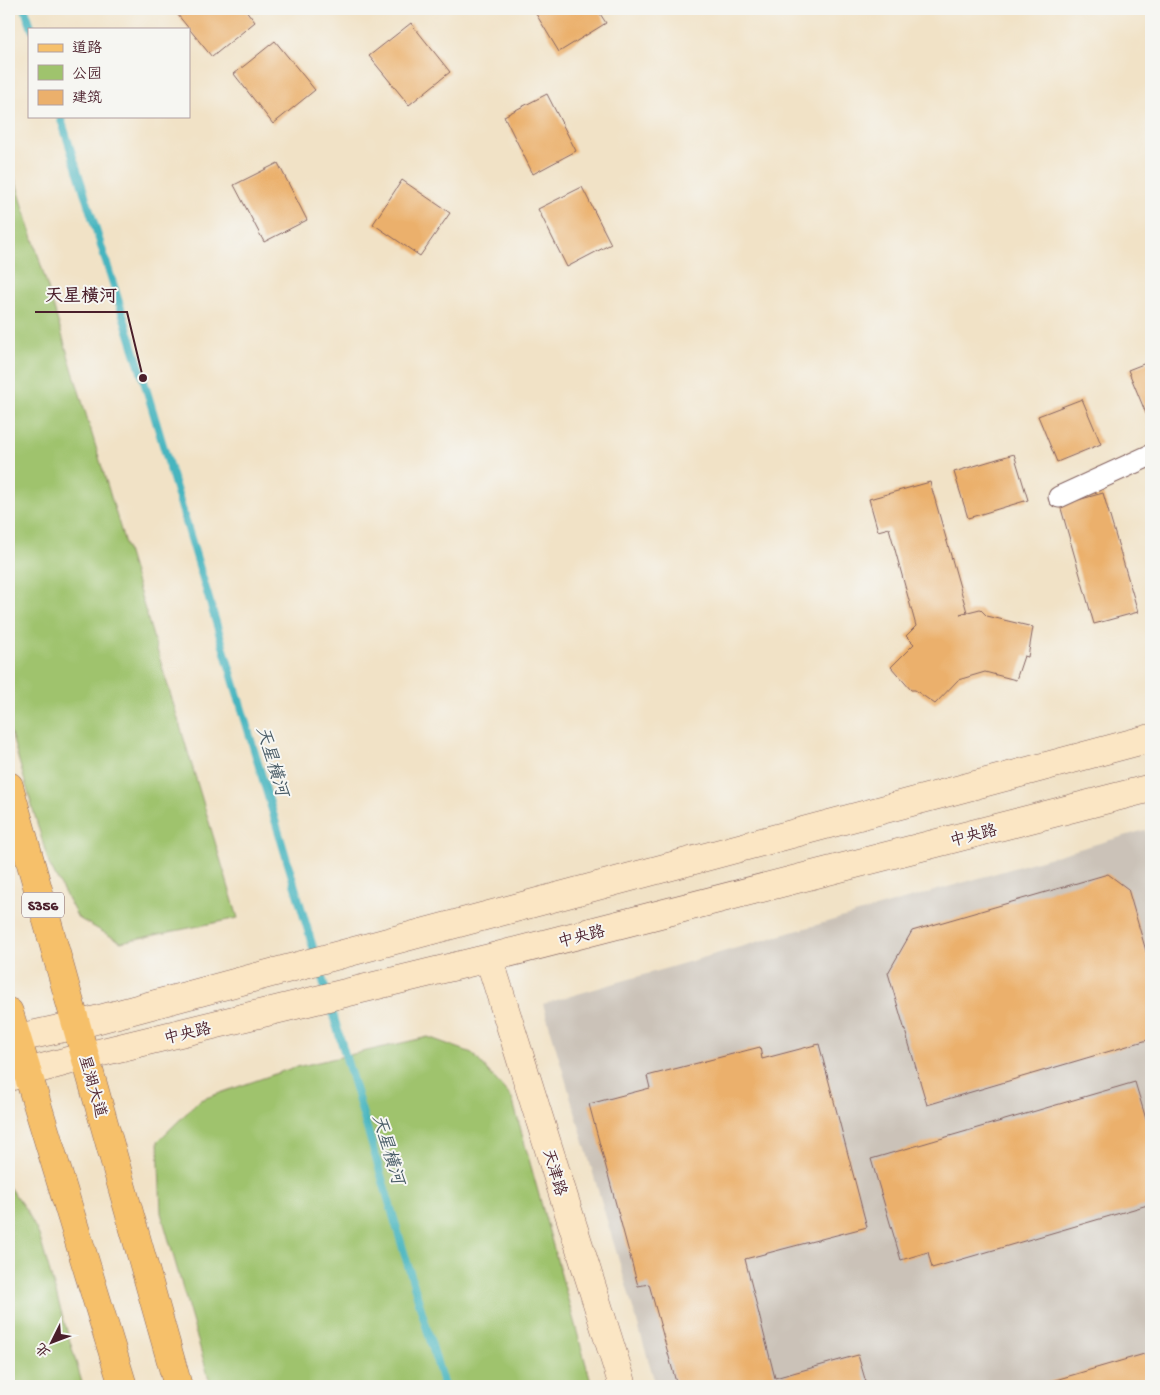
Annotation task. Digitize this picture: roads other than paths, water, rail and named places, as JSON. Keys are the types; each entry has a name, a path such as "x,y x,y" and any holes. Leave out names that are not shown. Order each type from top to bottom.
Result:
{"main road":[{"name":"星湖大道","path":"9,786 178,1386"},
{"path":"9,1012 18,1074 123,1386"}],"street":[{"path":"1059,497 1151,455"},
{"path":"12,1038 77,1024 1150,741"},
{"name":"中央路","path":"18,1074 489,958 1151,788"},
{"name":"天津路","path":"489,958 623,1386"}],"waterway":[{"name":"天星横河","path":"25,9 32,28"},
{"name":"天星横河","path":"61,118 143,378 444,1386"}],"place":[{"name":"天星横河","path":"143,378"}]}
